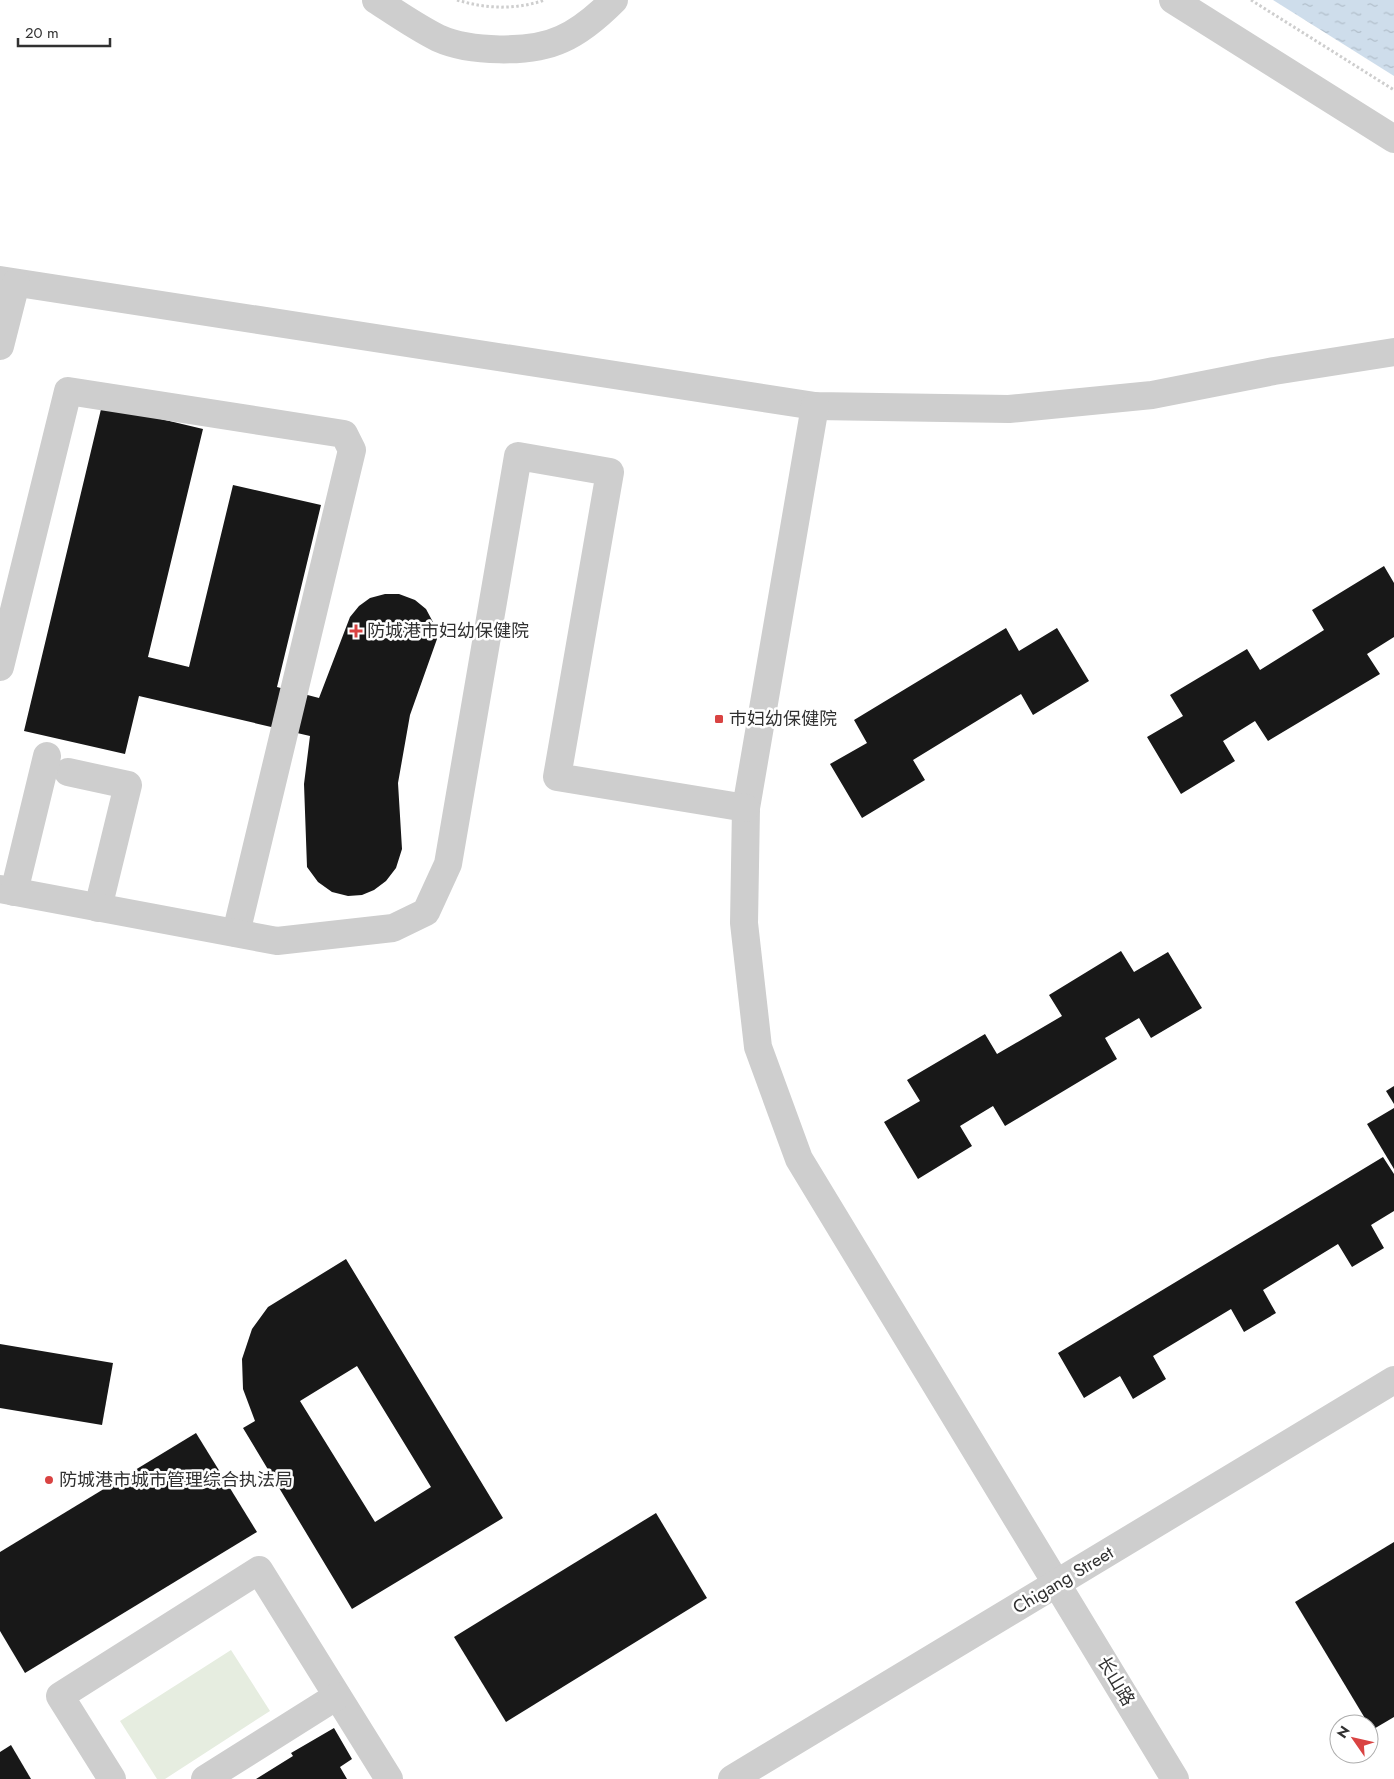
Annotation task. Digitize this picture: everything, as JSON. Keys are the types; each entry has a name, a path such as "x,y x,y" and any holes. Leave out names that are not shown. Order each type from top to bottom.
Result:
{"street":[{"path":"376,0 439,38 474,48 517,50 562,39 605,10 614,0"},
{"path":"1173,0 1394,139"},
{"path":"0,346 8,281 814,406 1009,410 1152,395 1274,371 1394,352"},
{"path":"0,667 68,391 344,434 352,450 236,933"},
{"name":"长山路","path":"814,406 746,808 744,923 758,1048 799,1159 1058,1583 1175,1779"},
{"path":"46,756 7,890 277,941 383,930 393,928 426,912 448,864 518,456 610,472 557,777 746,808"},
{"path":"68,772 128,785 98,908"},
{"name":"Chigang Street","path":"732,1779 1394,1380"},
{"path":"112,1779 60,1696 259,1570 389,1779"},
{"path":"205,1779 337,1696"}],"path":[{"path":"456,0 480,6 514,8 545,0"},
{"path":"1251,0 1394,90"}],"shaded area":[{"path":"231,1650 270,1711 165,1779 157,1779 120,1721"}],"water":[{"path":"1273,0 1394,0 1394,76"}],"building":[{"path":"102,405 203,429 148,657 189,667 233,485 321,505 277,687 319,698 350,617 359,606 370,598 385,594 399,594 415,600 426,609 434,624 437,639 410,715 398,783 402,849 396,868 386,881 374,890 362,895 348,896 332,892 318,882 307,867 304,784 310,736 139,696 125,754 24,731"},
{"path":"1384,566 1394,583 1394,637 1367,654 1380,674 1268,741 1255,721 1223,741 1235,761 1181,794 1147,737 1183,716 1170,695 1247,649 1260,670 1324,630 1312,610"},
{"path":"1006,628 1019,651 1057,628 1089,681 1033,715 1021,694 913,760 925,780 862,818 830,764 867,743 854,720"},
{"path":"1121,951 1134,972 1168,952 1202,1008 1151,1038 1139,1018 1105,1038 1117,1059 1005,1126 993,1106 960,1126 972,1146 918,1179 884,1122 920,1101 907,1080 985,1034 997,1054 1062,1016 1049,995"},
{"path":"1394,1086 1394,1104 1386,1091"},
{"path":"1394,1108 1394,1169 1367,1124"},
{"path":"1383,1157 1394,1174 1394,1211 1371,1225 1384,1248 1352,1267 1338,1244 1263,1290 1276,1313 1244,1332 1231,1309 1153,1356 1166,1379 1133,1399 1120,1376 1084,1398 1058,1353"},
{"path":"346,1259 503,1518 352,1609 243,1428 255,1421 243,1389 242,1359 252,1329 268,1307","holes":["357,1366 431,1487 375,1522 300,1401"]},
{"path":"0,1344 113,1363 102,1425 0,1408"},
{"path":"196,1433 257,1532 25,1673 0,1631 0,1552"},
{"path":"656,1513 707,1598 506,1722 454,1637"},
{"path":"1394,1542 1394,1717 1379,1726 1379,1714 1362,1714 1295,1602"},
{"path":"334,1728 352,1759 340,1767 347,1779 256,1779 293,1756 291,1753"},
{"path":"11,1745 31,1779 0,1779 0,1752"}],"place":[{"name":"防城港市妇幼保健院","path":"356,631"},
{"name":"巿妇幼保健院","path":"719,719"},
{"name":"防城港市城市管理综合执法局","path":"49,1480"}]}
